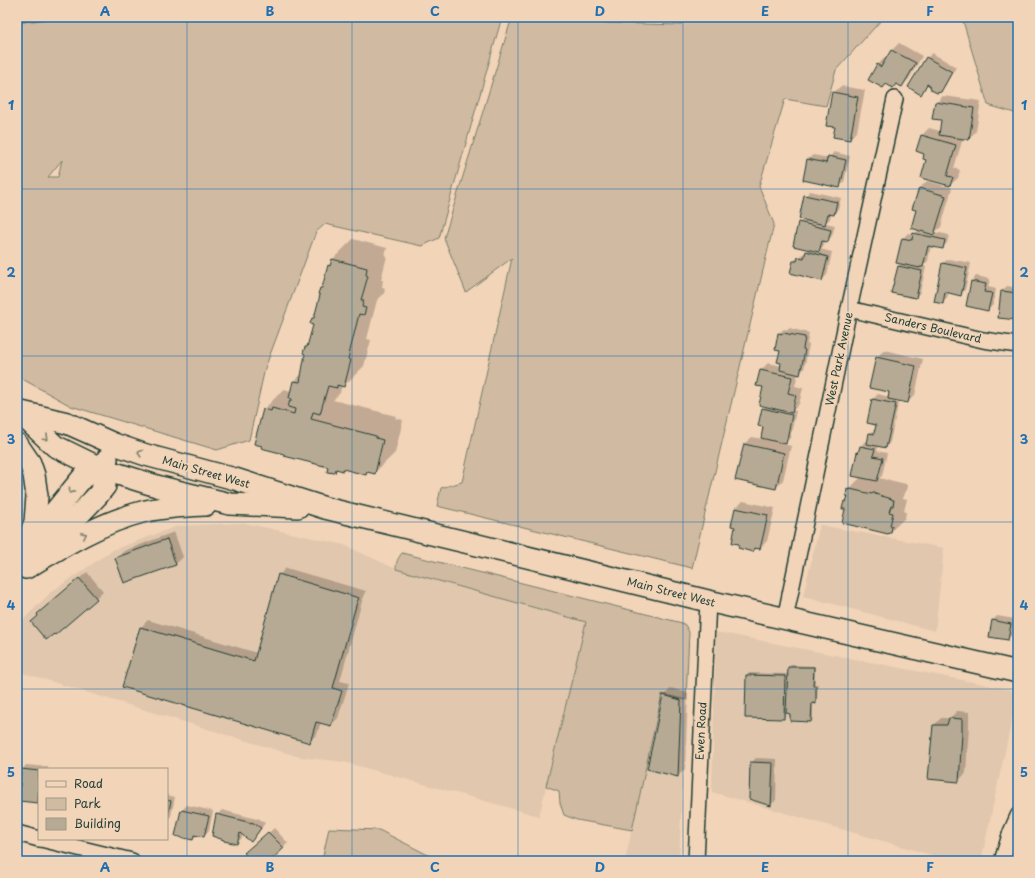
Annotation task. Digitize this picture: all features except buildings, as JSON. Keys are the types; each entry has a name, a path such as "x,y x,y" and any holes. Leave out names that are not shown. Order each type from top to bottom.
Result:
{"main road":[{"name":"Main Street West","path":"17,411 67,423 114,444 146,455 235,479 325,508 708,601 1018,672"},
{"name":"Main Street West","path":"17,411 55,446 102,469 160,487 230,504 325,508"},
{"path":"17,444 30,463 34,475 37,496 35,522 21,564"},
{"path":"21,564 83,477 102,469 114,444"},
{"path":"21,564 104,525 140,513 187,506 230,504"}],"street":[{"name":"West Park Avenue","path":"785,619 849,309 896,99"},
{"name":"Sanders Boulevard","path":"849,309 983,340 1018,345"},
{"name":"Ewen Road","path":"696,861 708,601"},
{"path":"1002,861 1011,832 1018,816"},
{"path":"17,833 38,838"},
{"path":"44,840 132,861"}],"shaded area":[{"path":"244,523 344,545 396,569 586,622 539,816 344,762 300,757 17,671 17,626 51,592 113,550 178,526"},
{"path":"820,525 944,548 935,631 803,596"},
{"path":"716,632 1018,691 981,861 953,861 712,792"},
{"path":"662,693 686,700 679,861 625,861"}],"green space":[{"path":"17,17 502,17 439,238 422,246 325,224 316,232 265,368 249,440 217,450 71,406 17,376","holes":["62,160 58,177 48,177"]},
{"path":"512,17 562,17 609,23 680,25 688,17 884,17 836,70 826,106 785,99 759,186 774,224 692,568 437,506 441,488 462,482 512,258 466,292 444,238"},
{"path":"957,17 1018,17 1018,114 988,105 963,21"},
{"path":"402,553 685,625 689,632 686,700 662,694 632,830 577,820 564,815 560,803 559,791 546,786 586,622 396,569 396,564"},
{"path":"329,828 379,830 430,856 436,861 322,861"}],"waterway":[{"path":"17,21 51,17"}]}
